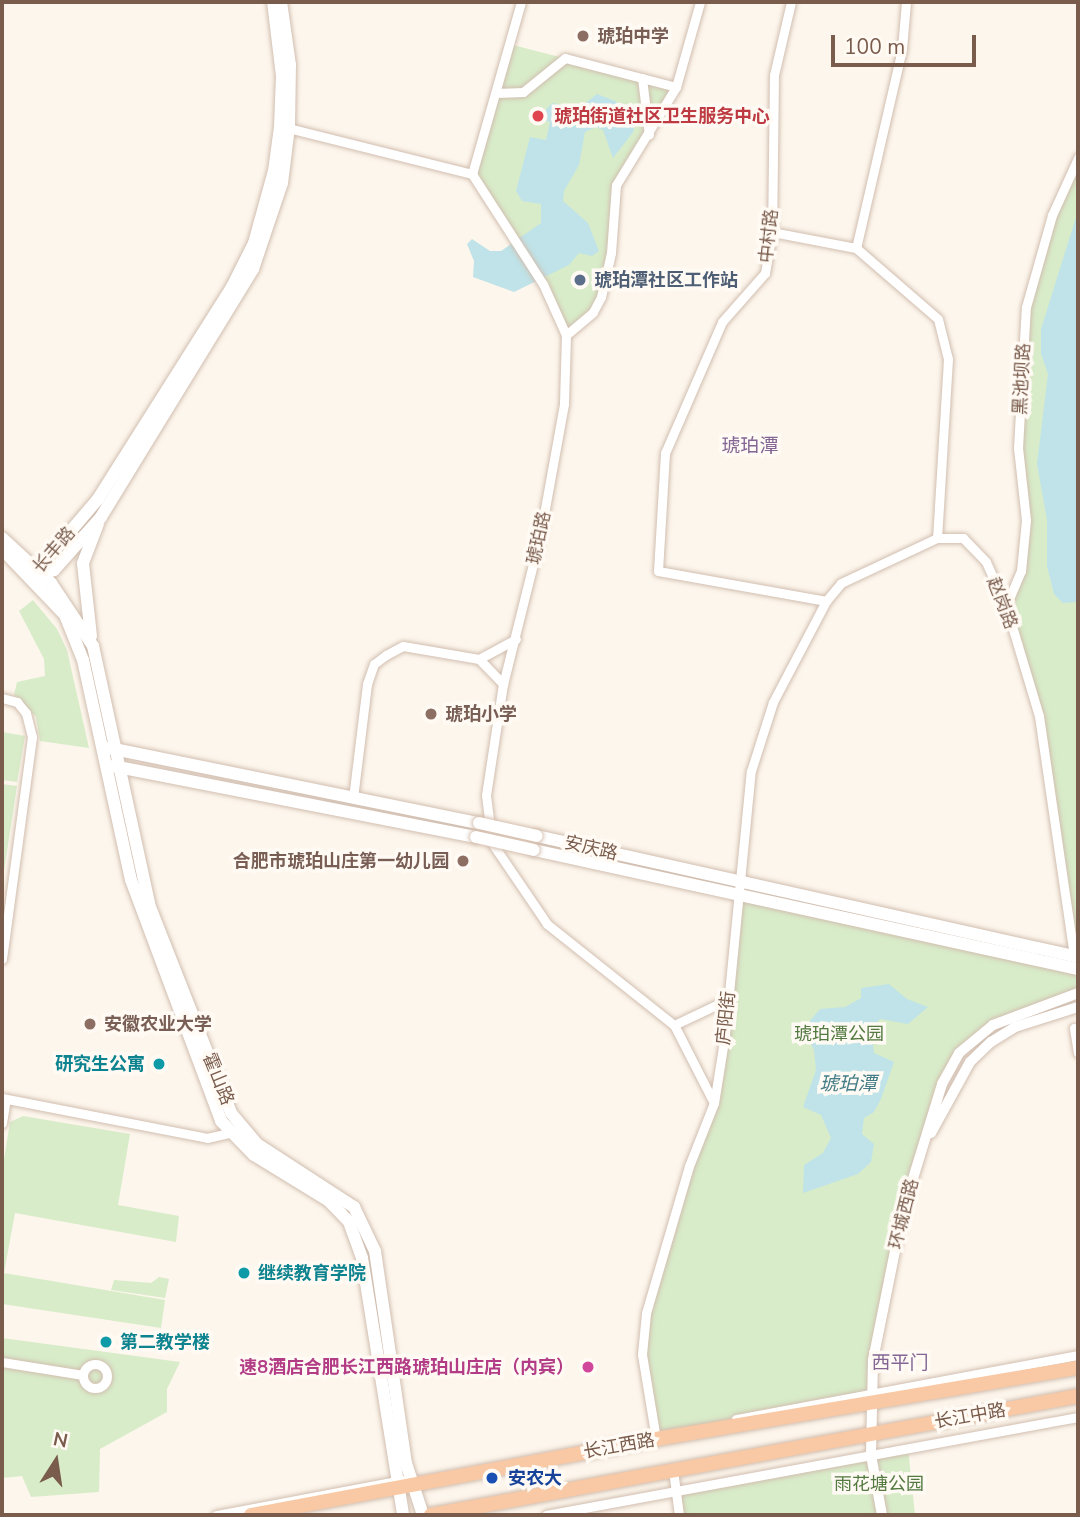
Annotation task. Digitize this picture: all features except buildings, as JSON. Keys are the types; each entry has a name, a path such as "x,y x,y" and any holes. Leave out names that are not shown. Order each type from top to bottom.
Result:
{"highway":[{"name":"长江中路","path":"867,1401 1078,1368"},
{"name":"长江中路","path":"866,1435 1078,1396"},
{"name":"长江西路","path":"251,1515 412,1480 867,1401"},
{"name":"长江西路","path":"431,1515 866,1435"}],"main road":[{"name":"长丰路","path":"36,574 98,499 232,287 254,243 285,127 282,76 272,2"},
{"name":"长丰路","path":"36,574 54,570 101,517 253,269 282,183 290,65 281,2"},
{"path":"93,646 83,563 101,517"},
{"name":"霍山路","path":"2,538 72,609 93,646 150,907 238,1131 254,1155 329,1201 349,1222 362,1258 403,1515"},
{"name":"霍山路","path":"2,550 36,574 65,615 83,660 144,922 221,1121 354,1207 375,1251 412,1480 423,1515"},
{"name":"安庆路","path":"102,747 537,836 738,888 1078,969"},
{"name":"安庆路","path":"106,765 1076,956"}],"street":[{"path":"285,127 472,174 522,2"},
{"path":"566,335 593,312 601,297 611,253 616,185 676,87 700,2"},
{"name":"中村路","path":"791,2 774,75 772,232 765,273 722,322 665,453 658,571 826,601"},
{"path":"856,248 902,49 905,2"},
{"path":"496,93 523,92 565,58 676,87"},
{"path":"642,78 649,135"},
{"name":"黑池坝路","path":"1006,606 1021,571 1026,520 1018,448 1026,307 1052,215 1078,158"},
{"name":"琥珀路","path":"472,174 543,284 566,335 564,404 516,639 503,684 486,795 492,843 547,924 674,1025"},
{"path":"772,232 856,248 938,319 948,359 937,538 841,583 826,601"},
{"name":"赵岗路","path":"937,538 963,538 986,562 1006,606 1039,716 1076,956"},
{"name":"庐阳街","path":"656,1436 642,1354 646,1314 689,1166 714,1103 729,999 746,804 760,737 773,702 826,601"},
{"path":"479,659 516,639"},
{"path":"354,798 367,684 374,664 403,646 479,659 503,684"},
{"path":"2,698 17,702 26,713 32,737 2,959"},
{"name":"环城西路","path":"882,1515 866,1435 867,1401 884,1297 918,1157 946,1073 974,1038 1008,1018 1078,993"},
{"path":"714,1103 674,1025 729,999"},
{"path":"918,1157 970,1062 991,1042 1015,1027 1078,1007"},
{"path":"1074,1028 1078,1054"},
{"path":"2,1124 4,1098 207,1138 238,1131"},
{"path":"867,1401 1078,1355"},
{"path":"2,1363 83,1375"},
{"path":"545,1515 1078,1417"},
{"path":"673,1470 679,1515"},
{"path":"216,1515 396,1483"}],"green space":[{"path":"509,44 676,87 616,185 601,297 566,335 543,284 472,174"},
{"path":"1078,158 1078,957 1039,716 1006,606 1021,571 1026,520 1018,448 1026,307 1052,215"},
{"path":"33,600 57,629 67,650 89,748 40,741 36,717 14,695 17,682 45,676 44,659 19,611"},
{"path":"2,732 25,736 17,782 2,780"},
{"path":"2,784 17,786 2,884"},
{"name":"琥珀潭公园","path":"738,895 1078,969 1078,993 1025,1010 959,1053 918,1157 869,1396 655,1433 642,1354 646,1313 714,1103"},
{"path":"23,1116 130,1134 118,1205 179,1216 176,1242 15,1213 4,1273 165,1300 161,1328 2,1304 2,1172 10,1122"},
{"path":"159,1277 169,1279 165,1298 111,1290 114,1280 151,1283"},
{"path":"2,1338 180,1362 167,1389 167,1412 100,1449 99,1492 31,1497 22,1476 2,1478"},
{"name":"雨花塘公园","path":"908,1448 915,1515 679,1515 676,1493"}],"water":[{"path":"597,94 615,101 632,116 634,131 613,158 603,130 596,127 585,132 579,165 564,191 563,201 588,223 599,251 592,256 579,253 569,265 514,292 473,277 474,261 467,244 472,239 490,251 501,251 541,223 541,204 522,201 516,191 530,137 546,140 550,122 542,120 544,112 552,103 579,108"},
{"path":"1078,211 1078,585 1077,602 1063,603 1054,594 1047,566 1047,520 1037,464 1048,374 1041,354 1041,329"},
{"name":"琥珀潭","path":"889,984 907,999 928,1007 908,1024 880,1019 871,1031 874,1053 894,1062 881,1099 874,1112 864,1118 862,1134 874,1144 871,1162 858,1174 803,1193 804,1165 823,1153 831,1138 821,1115 803,1107 816,1070 814,1050 803,1029 820,1009 845,1007 861,998 861,988"}],"place":[{"name":"琥珀中学","path":"583,36"},
{"name":"琥珀街道社区卫生服务中心","path":"538,116"},
{"name":"琥珀潭社区工作站","path":"580,280"},
{"name":"琥珀小学","path":"431,714"},
{"name":"合肥市琥珀山庄第一幼儿园","path":"463,861"},
{"name":"安徽农业大学","path":"90,1024"},
{"name":"研究生公寓","path":"159,1064"},
{"name":"继续教育学院","path":"244,1273"},
{"name":"第二教学楼","path":"106,1342"},
{"name":"速8酒店合肥长江西路琥珀山庄店（内宾）","path":"588,1367"},
{"name":"安农大","path":"492,1478"}],"district":[{"name":"琥珀潭","path":"750,447"},
{"name":"西平门","path":"900,1364"}]}
